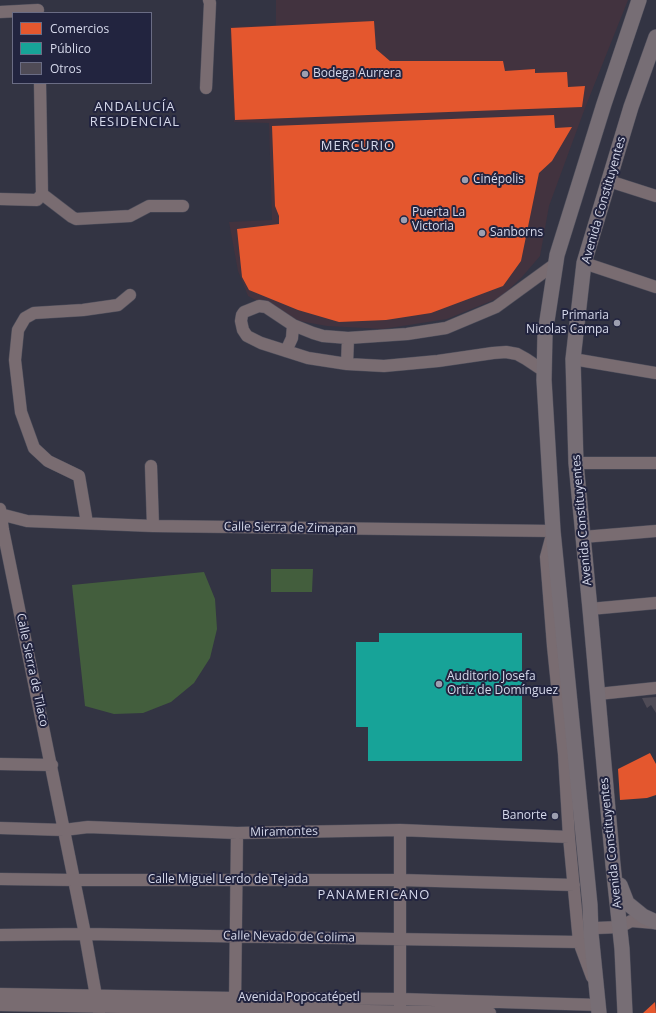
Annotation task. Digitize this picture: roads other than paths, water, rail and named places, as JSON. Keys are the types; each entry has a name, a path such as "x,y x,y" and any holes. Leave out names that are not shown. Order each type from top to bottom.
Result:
{"main road":[{"path":"599,1009 554,531 544,371 545,334 557,255 604,104 639,0"},
{"name":"Avenida Constituyentes","path":"625,1013 620,927 613,866 576,463 573,359 584,263 630,107 653,53 656,37"},
{"path":"613,866 627,903 643,916 656,923"}],"street":[{"path":"206,88 209,0"},
{"path":"0,12 37,8"},
{"path":"0,199 37,200 42,194 40,84"},
{"path":"609,181 656,196"},
{"path":"42,194 76,219 130,216 148,206 183,206"},
{"path":"584,263 656,287"},
{"path":"544,371 516,354 506,352 438,362 384,366 347,364 308,358 250,338 243,330 241,322 244,312 259,306 266,307 293,324 323,336 348,338 407,334 446,328 496,307 555,264"},
{"path":"87,523 79,476 48,461 34,448 21,412 14,360 18,330 24,318 34,314 83,310 118,305 130,295"},
{"path":"286,351 292,338 293,324"},
{"path":"347,364 348,338"},
{"path":"573,359 656,373"},
{"path":"576,463 656,463"},
{"path":"151,466 153,526"},
{"name":"Calle Sierra de Zimapan","path":"0,513 27,521 153,526 554,531"},
{"name":"Calle Sierra de Tilaco","path":"0,513 1,530 52,765 85,934 98,1010"},
{"name":"Calle Sierra de Zimapan","path":"1,530 27,521"},
{"path":"554,531 546,557 564,754 569,837 579,942 597,990"},
{"path":"583,537 656,531"},
{"path":"590,609 656,603"},
{"path":"598,694 656,688"},
{"path":"0,764 52,765"},
{"name":"Miramontes","path":"0,828 64,830 88,827 237,833 400,830 569,837"},
{"path":"400,830 400,1012"},
{"path":"235,1006 237,833"},
{"name":"Calle Miguel Lerdo de Tejada","path":"0,879 401,880 574,884"},
{"path":"579,942 592,933 596,928 620,927 631,922 656,923"},
{"name":"Calle Nevado de Colima","path":"0,935 85,934 579,942"},
{"name":"Avenida Popocatépetl","path":"0,994 95,995 235,1006 400,1012 490,1013"},
{"name":"Avenida Popocatépetl","path":"0,1005 98,1010 400,999 599,1009"}],"place":[{"name":"Bodega Aurrera","path":"305,74"},
{"name":"Cinépolis","path":"465,180"},
{"name":"Puerta La Victoria","path":"404,220"},
{"name":"Sanborns","path":"482,233"},
{"name":"Primaria Nicolas Campa","path":"617,323"},
{"name":"Auditorio Josefa Ortiz de Domínguez","path":"439,684"},
{"name":"Banorte","path":"555,816"}],"district":[{"name":"ANDALUCÍA RESIDENCIAL","path":"135,114"},
{"name":"MERCURIO","path":"358,146"},
{"name":"PANAMERICANO","path":"374,895"}]}
